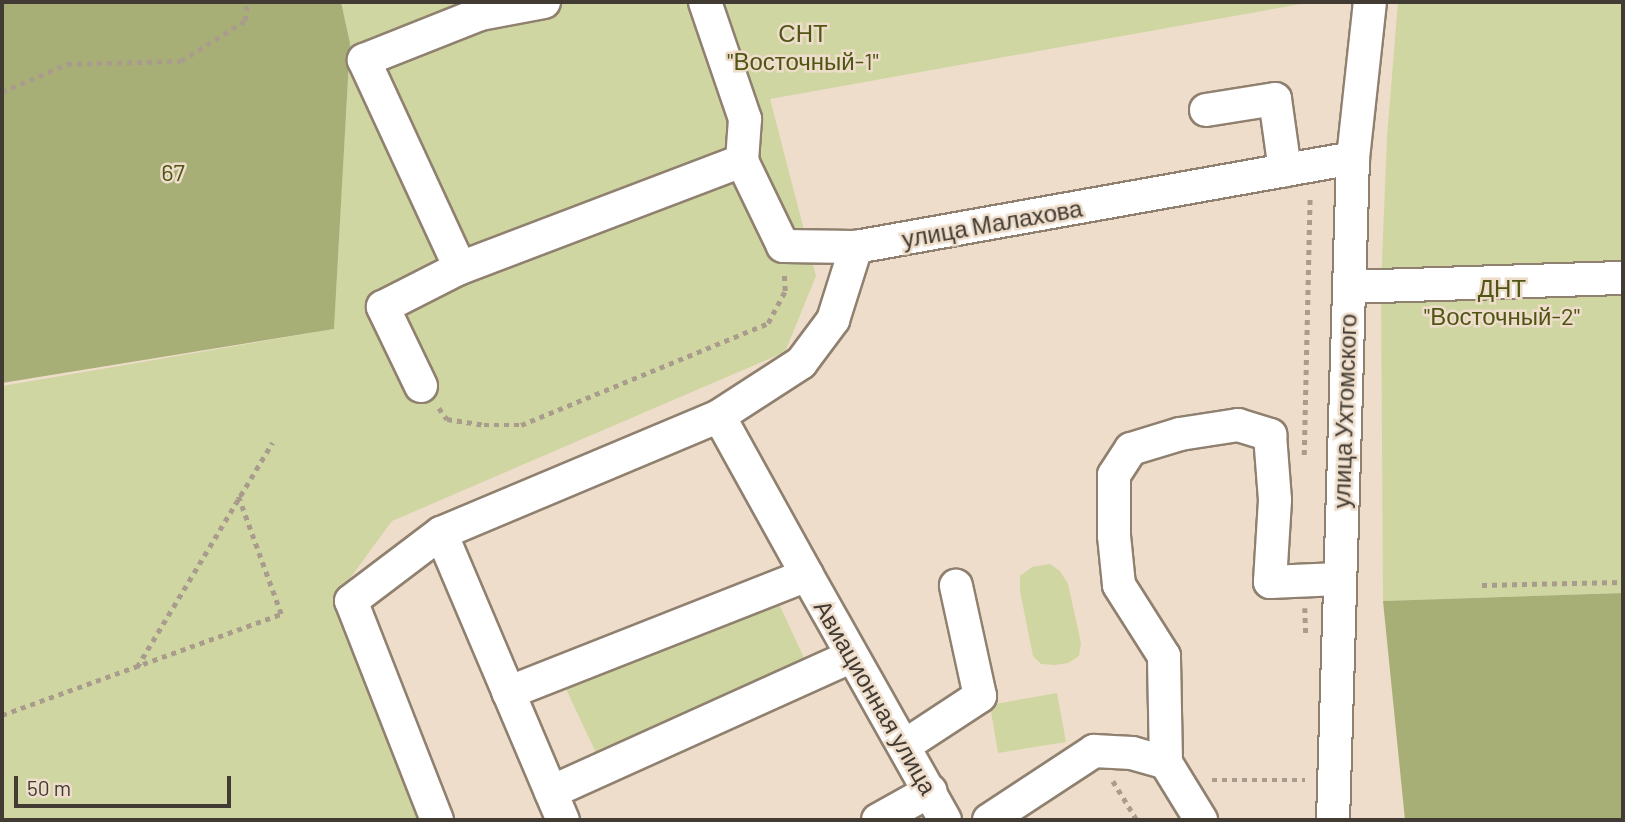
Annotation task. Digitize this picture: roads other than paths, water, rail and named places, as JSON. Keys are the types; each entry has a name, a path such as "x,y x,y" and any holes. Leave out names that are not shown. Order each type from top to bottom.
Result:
{"street":[{"path":"460,268 364,60 480,14 544,2"},
{"path":"421,386 383,307 460,268 743,161 745,119 705,2"},
{"name":"улица Ухтомского","path":"1333,820 1353,158 1370,2"},
{"path":"1206,110 1275,99 1298,168"},
{"name":"улица Малахова","path":"743,161 783,246 856,247 1353,158"},
{"path":"437,820 351,601 441,533 719,416 801,363 833,320 856,247"},
{"path":"1349,287 1623,278"},
{"name":"Авиационная улица","path":"719,416 945,820"},
{"path":"1201,820 1171,771 1164,656 1119,585 1114,475 1131,449 1180,434 1238,425 1269,435 1275,500 1270,582 1339,579"},
{"path":"441,533 557,806 852,656"},
{"path":"508,693 807,575"},
{"path":"904,746 980,696 956,586"},
{"path":"989,820 1094,751 1132,753 1171,771"},
{"path":"878,820 930,791"}],"park label":[{"name":"СНТ \"Восточный-1\"","path":"803,47"},
{"name":"67","path":"173,172"},
{"name":"ДНТ \"Восточный-2\"","path":"1502,302"}]}
